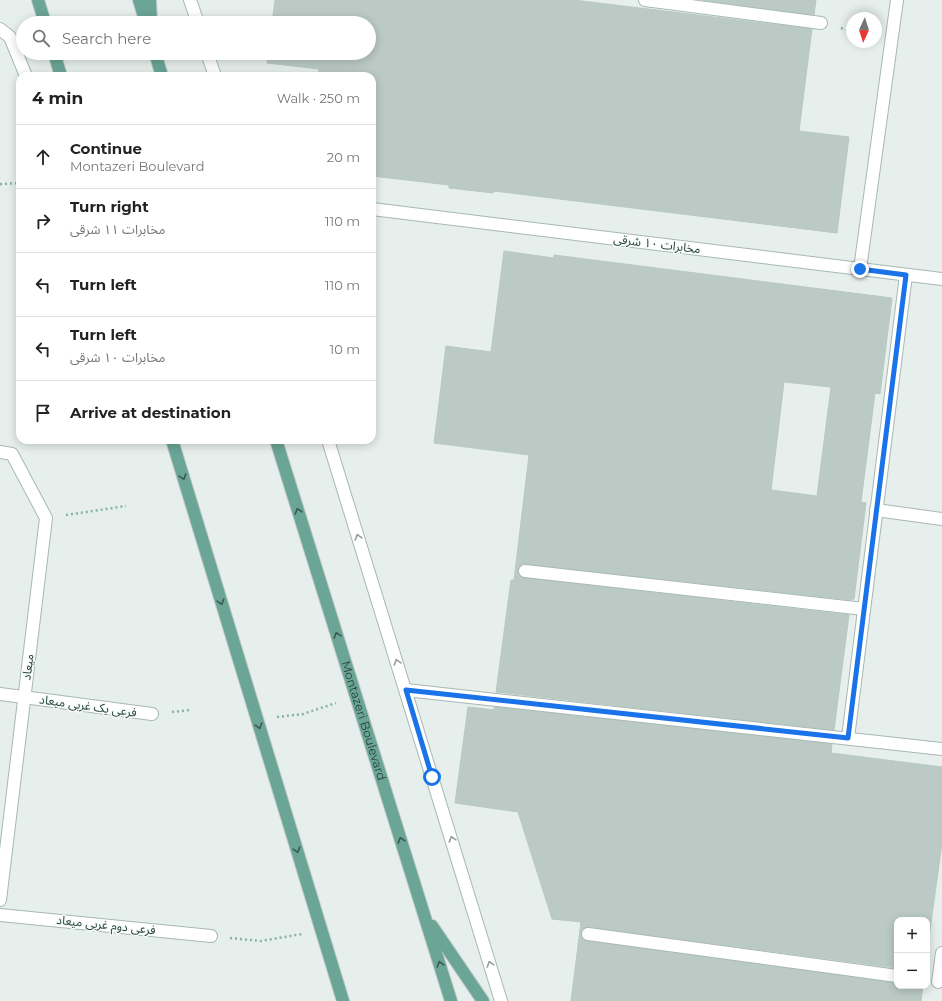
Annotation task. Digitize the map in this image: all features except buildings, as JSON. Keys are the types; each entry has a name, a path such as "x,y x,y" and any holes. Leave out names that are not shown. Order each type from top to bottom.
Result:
{"main road":[{"path":"38,0 43,16"},
{"path":"139,0 144,16"},
{"path":"150,0 151,16"},
{"path":"56,60 59,72"},
{"path":"157,60 161,72"},
{"path":"173,444 343,1001"},
{"name":"Montazeri Boulevard","path":"277,444 451,1001"},
{"path":"424,914 483,1001"}],"street":[{"path":"190,0 196,16"},
{"path":"645,0 821,23"},
{"path":"860,269 897,0"},
{"path":"0,29 10,37 16,52"},
{"path":"19,60 24,72"},
{"path":"209,60 214,72"},
{"name":"مخابرات ۱۰ شرقی","path":"376,208 942,279"},
{"path":"848,738 906,275"},
{"path":"329,444 501,1001"},
{"path":"0,452 12,454 46,518"},
{"path":"876,510 942,519"},
{"name":"میعاد","path":"0,900 46,518"},
{"path":"525,571 864,609"},
{"path":"406,690 942,749"},
{"name":"فرعی یک غربی میعاد","path":"0,694 152,714"},
{"name":"فرعی دوم غربی میعاد","path":"0,915 211,936"},
{"path":"588,934 894,976"},
{"path":"936,982 942,953"}],"path":[{"path":"0,184 16,183"},
{"path":"46,518 126,506"},
{"path":"303,714 329,706 356,695"},
{"path":"211,936 261,941 322,931"}],"route":[{"path":"432,777 406,690 848,738 906,275 860,269"}]}
